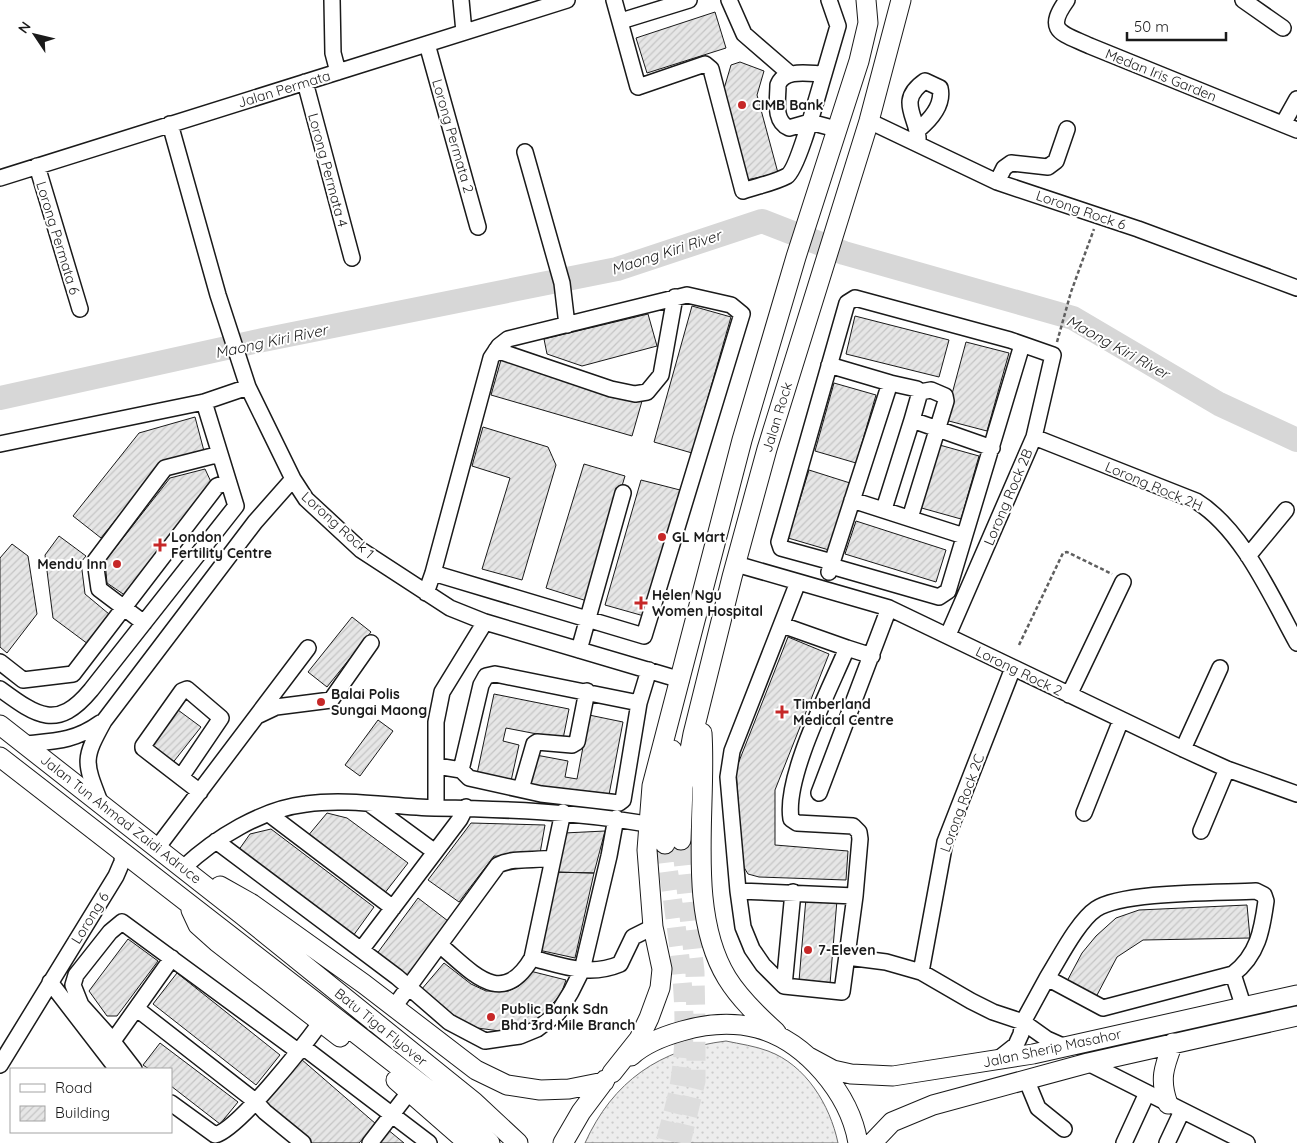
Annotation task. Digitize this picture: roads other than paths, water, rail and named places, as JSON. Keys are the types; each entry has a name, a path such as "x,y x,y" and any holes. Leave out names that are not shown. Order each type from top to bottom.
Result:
{"main road":[{"name":"Jalan Rock","path":"608,1077 639,1038 660,988 662,969 653,927 648,883 647,824 652,786 742,440 811,207 859,60 868,23 866,0"},
{"name":"Jalan Rock","path":"681,680 665,811 673,842 693,734 767,449 822,267 869,121 902,1"},
{"path":"700,710 702,872 712,945 732,985 749,1007 784,1040 807,1056 831,1081 842,1097 850,1114 858,1143"},
{"name":"Jalan Tun Ahmad Zaidi Adruce","path":"0,725 241,914"},
{"name":"Jalan Tun Ahmad Zaidi Adruce","path":"0,757 226,931"},
{"path":"199,881 223,887 252,904 394,1007 476,1070 506,1085 569,1089 608,1077"},
{"path":"188,901 198,925 410,1092 468,1143"},
{"name":"Batu Tiga Flyover","path":"241,914 474,1102 518,1143"},
{"name":"Batu Tiga Flyover","path":"226,931 462,1115 490,1143"},
{"name":"Jalan Sherip Masahor","path":"807,1056 833,1070 851,1074 893,1076 1066,1047 1243,1005 1297,995"},
{"name":"Jalan Sherip Masahor","path":"872,1143 892,1122 933,1104 1088,1063 1297,1016"},
{"path":"563,1143 581,1112 608,1077 636,1051 650,1043 676,1032 708,1024 758,1028 784,1040"},
{"path":"1173,1043 1162,1078 1162,1089 1175,1107"}],"street":[{"path":"332,0 333,52 338,72"},
{"path":"461,0 464,32"},
{"name":"Jalan Permata","path":"0,178 567,0"},
{"path":"614,0 637,85 640,88 705,64 711,69 743,191 788,175 791,172 810,122 838,26 830,0"},
{"path":"621,21 689,0"},
{"path":"729,0 744,34 789,73 824,74"},
{"name":"Medan Iris Garden","path":"1067,0 1056,15 1055,21 1057,27 1064,33 1090,46 1297,130"},
{"path":"1243,0 1283,28"},
{"name":"Lorong Permata 2","path":"427,44 478,227"},
{"path":"789,73 780,80 778,85 778,118 782,125 789,128 810,122 836,129"},
{"name":"Lorong Permata 4","path":"305,82 352,258"},
{"path":"1282,124 1297,99"},
{"name":"Lorong Rock 6","path":"869,121 918,137 997,182 1099,216 1297,288"},
{"name":"Lorong Rock 1","path":"170,124 218,295 248,386 293,479 306,499 361,550 450,608 485,622 681,680"},
{"path":"997,182 1004,168 1011,162 1048,167 1056,160 1067,128"},
{"path":"525,152 562,283 567,325"},
{"name":"Lorong Permata 6","path":"37,166 80,309"},
{"path":"426,593 491,358 496,350 508,340 687,295 731,305 742,314 644,636 433,573"},
{"path":"496,350 611,389 635,394 647,392 661,376 675,298"},
{"path":"855,298 1022,345 948,591 939,597 781,548 778,542 846,303 855,298"},
{"name":"Lorong Rock 2B","path":"948,635 1034,437 1054,351 1022,345"},
{"path":"829,365 917,389 920,392 931,390 946,396 938,429 910,518"},
{"path":"824,588 890,383"},
{"path":"0,444 204,402 248,386"},
{"path":"884,509 920,392"},
{"path":"204,402 236,506 256,522"},
{"path":"912,420 992,448"},
{"name":"Lorong Rock 2H","path":"1034,437 1196,501 1211,510 1248,556 1297,643"},
{"path":"144,623 99,589 95,561 165,468 220,454"},
{"path":"100,802 90,776 88,749 104,720 256,522 293,479"},
{"path":"0,662 23,680 73,674 217,486 228,482"},
{"path":"579,650 623,493"},
{"path":"852,500 964,536"},
{"path":"0,689 27,709 47,717 70,711 82,701 236,506"},
{"path":"1248,556 1286,510"},
{"name":"Lorong Rock 2","path":"736,564 889,608 1183,749 1227,769 1297,794"},
{"path":"798,582 732,751 728,777 738,891 743,927 752,948 763,965 784,986 842,992 855,896 859,832 854,826 797,823 792,819 790,809 798,767 847,648"},
{"path":"1069,695 1123,582"},
{"path":"819,793 889,608"},
{"path":"436,808 436,722 442,692 485,622"},
{"path":"782,625 872,656"},
{"path":"256,717 276,707 332,700 371,644"},
{"path":"158,848 308,648"},
{"name":"Lorong Rock 2C","path":"920,972 945,842 1012,668"},
{"path":"1183,749 1220,668"},
{"path":"437,766 461,770 469,778 521,789 615,804 622,800 639,703 649,670"},
{"path":"105,672 128,688"},
{"path":"461,770 481,684 486,676 495,674 639,703"},
{"path":"181,777 213,734 220,721 220,715 187,689 184,689 143,746 181,777 200,792"},
{"path":"521,789 534,744 537,742 572,745 577,742 587,692"},
{"path":"25,744 72,738 85,734 104,720"},
{"path":"1084,812 1121,720"},
{"path":"213,734 232,750"},
{"path":"1201,831 1227,769"},
{"path":"441,946 490,984 506,984 515,980 523,973 532,958 553,858 572,798"},
{"path":"183,868 216,841 269,814 306,804 371,804 436,808 466,807 566,813 616,818 647,824"},
{"path":"371,804 435,852"},
{"path":"361,950 394,908 466,807"},
{"path":"269,814 394,908"},
{"path":"216,841 361,950 449,1022 485,1041 520,1036 537,1029 558,1013 582,970 616,818"},
{"name":"Lorong 6","path":"0,1065 116,876 122,862 123,851"},
{"path":"394,1007 441,946 498,865 505,861 538,861 553,858"},
{"path":"738,891 855,896"},
{"path":"997,1060 1016,1045 1021,1034 1023,1022 1047,978 1075,932 1096,909 1125,898 1256,891 1264,895 1266,901 1261,938 1245,966 1234,974 1103,1008 1047,978"},
{"path":"784,986 793,892"},
{"path":"115,1068 84,1016 73,985 76,975 117,924 122,922 393,1115 429,1143"},
{"path":"532,958 582,970 604,970 620,964 633,936 653,927"},
{"path":"847,957 886,962 920,972 993,1012 1023,1022 1047,1039 1066,1047"},
{"path":"113,1041 137,1010 172,958"},
{"path":"1234,974 1243,1005"},
{"path":"50,982 84,1016 113,1041 133,1068"},
{"path":"137,1010 255,1101 265,1112 304,1143"},
{"path":"172,1104 215,1135 222,1133 255,1101 301,1049 321,1022"},
{"path":"1088,1063 1247,1143"},
{"path":"1026,1079 1038,1108 1064,1129"},
{"path":"370,1143 410,1092"},
{"path":"1124,1143 1147,1093"},
{"path":"1167,1143 1175,1107"}],"waterway":[{"name":"Maong Kiri River","path":"0,398 263,340 617,269 762,221 844,253 1073,318 1219,404 1297,440"}],"tunnel":[{"path":"681,840 695,972 696,1081 681,1143"},
{"path":"665,844 677,932 684,1021 680,1080 665,1143"}],"place":[{"name":"CIMB Bank","path":"742,105"},
{"name":"GL Mart","path":"662,537"},
{"name":"London Fertility Centre","path":"160,545"},
{"name":"Mendu Inn","path":"117,564"},
{"name":"Helen Ngu Women Hospital","path":"641,603"},
{"name":"Balai Polis Sungai Maong","path":"321,702"},
{"name":"Timberland Medical Centre","path":"782,712"},
{"name":"7-Eleven","path":"808,950"},
{"name":"Public Bank Sdn Bhd 3rd Mile Branch","path":"491,1017"}]}
